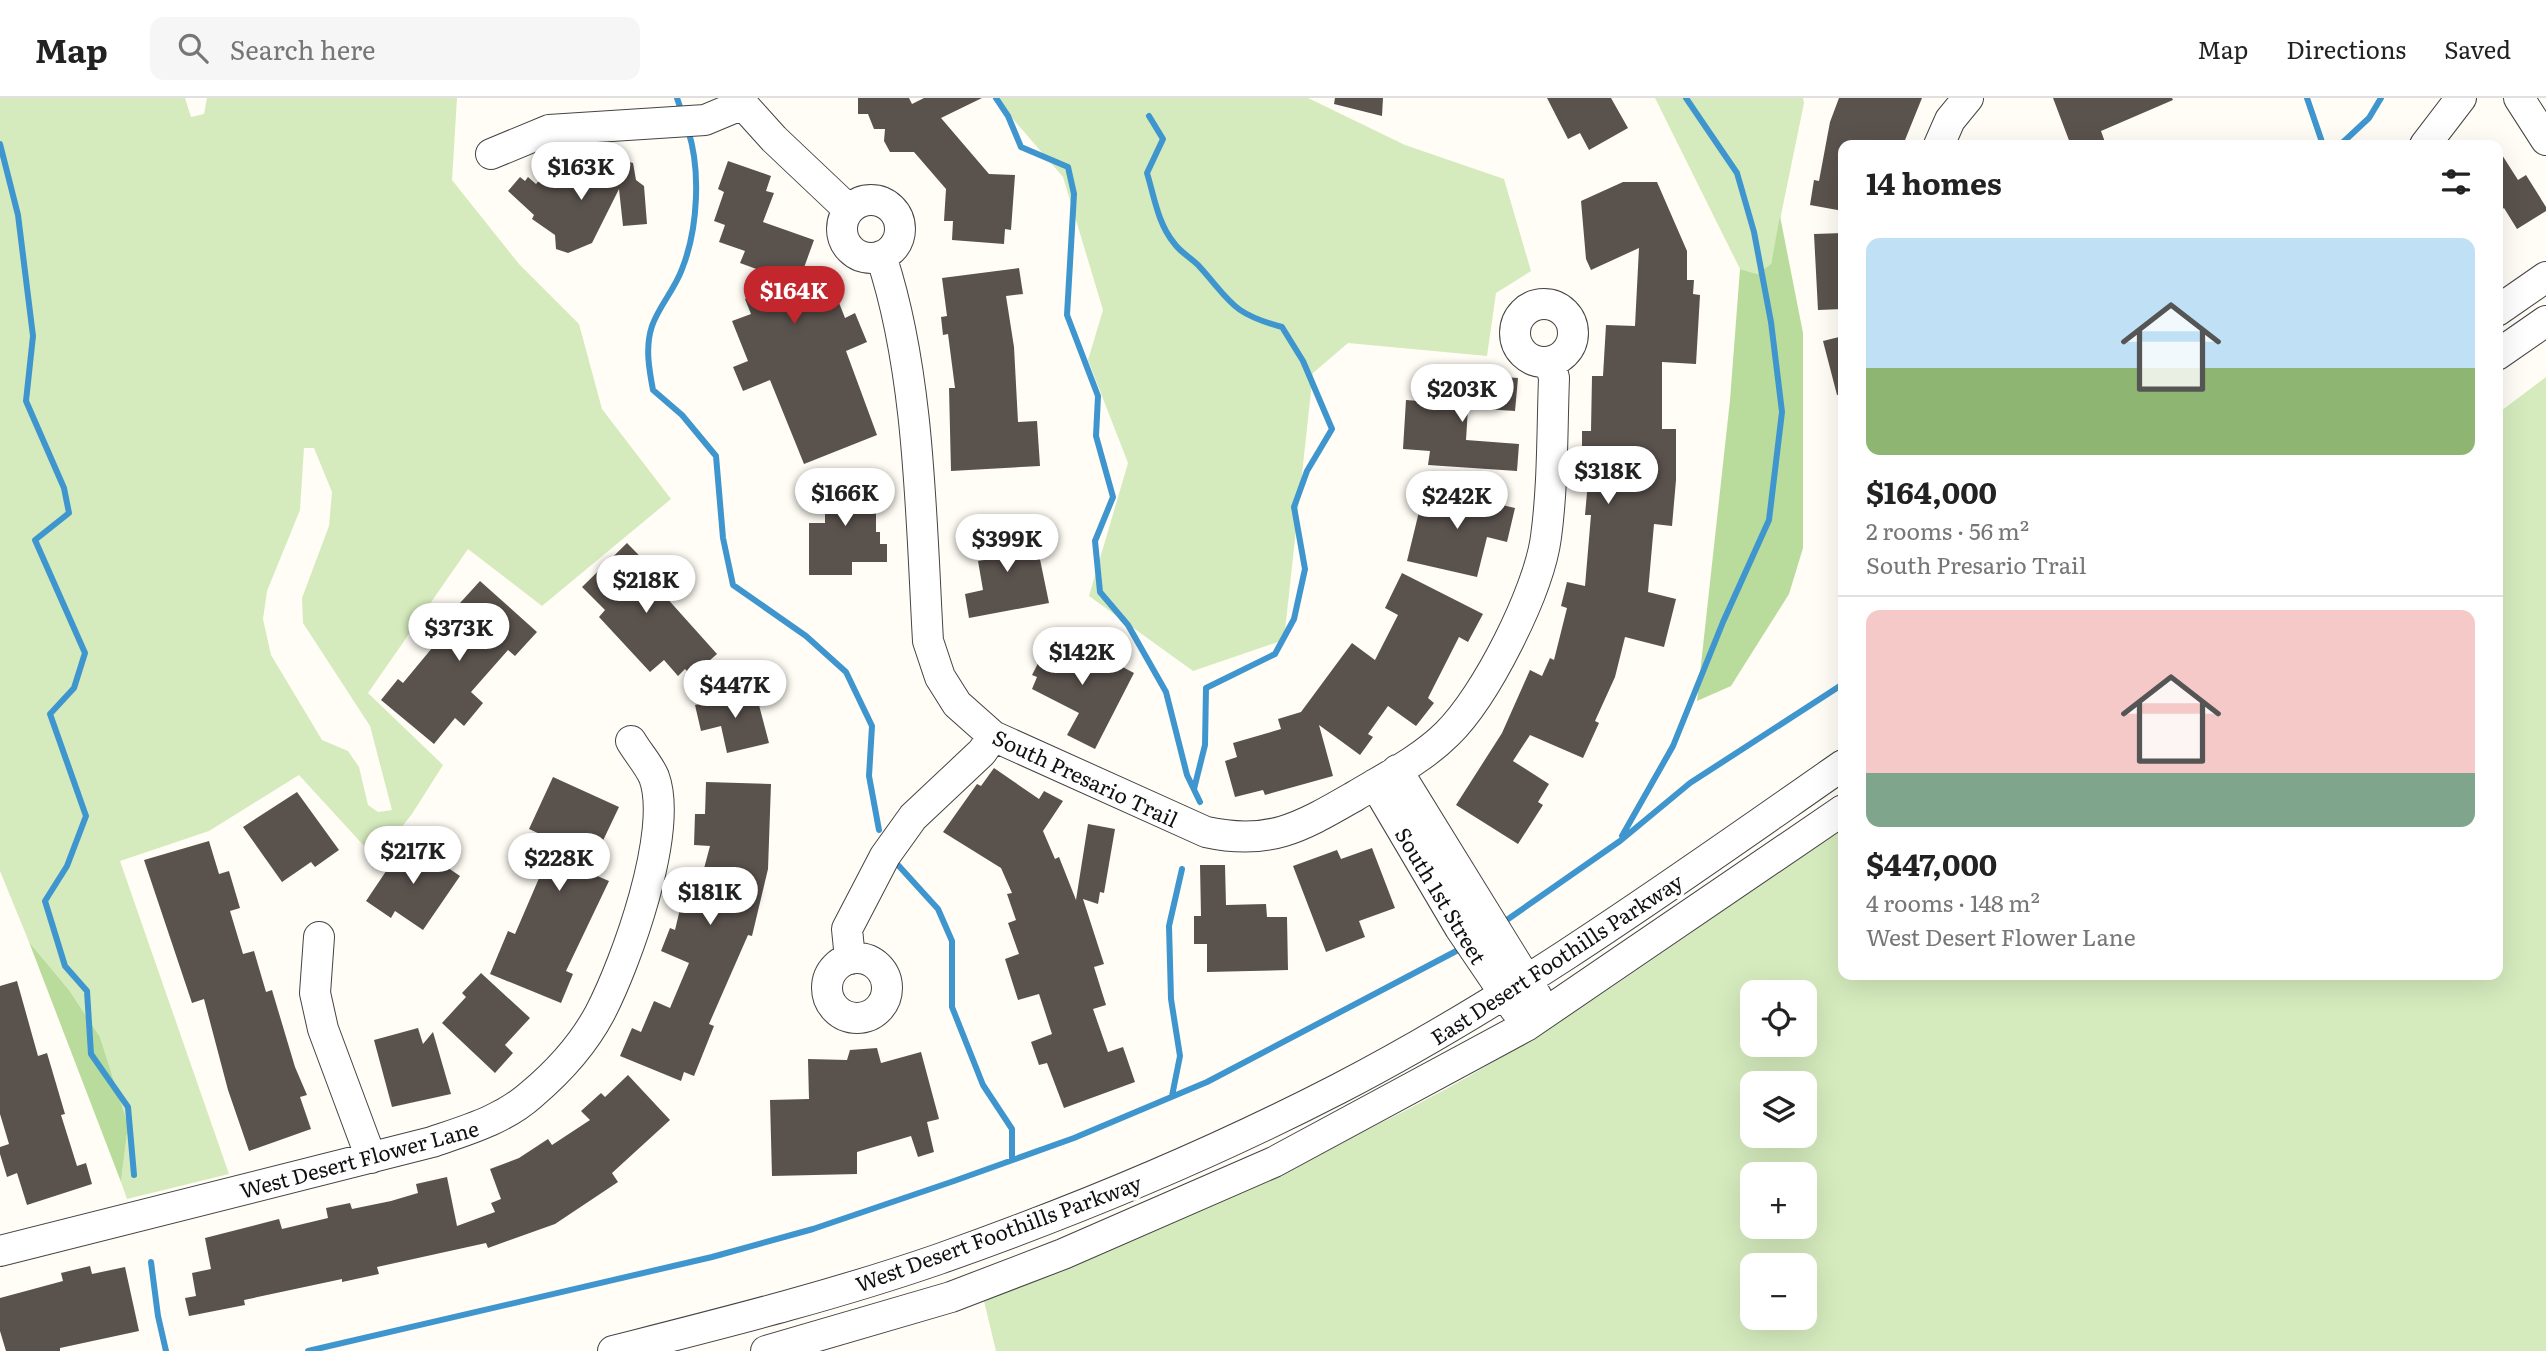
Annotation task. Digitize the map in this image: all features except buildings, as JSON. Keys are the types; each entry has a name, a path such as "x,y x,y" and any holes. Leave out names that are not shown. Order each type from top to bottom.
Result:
{"street":[{"path":"1941,140 1950,120 1968,98"},
{"path":"2429,140 2461,98"},
{"path":"2519,98 2546,140"},
{"path":"491,154 549,130 705,120 739,102 849,210"},
{"path":"872,200 889,206 899,220 899,238 895,246 881,257 863,257 847,246 842,227 849,210 860,202 872,200"},
{"name":"South Presario Trail","path":"881,257 897,319 913,414 928,641 940,677 957,704 993,736 1194,827 1237,839 1291,830 1386,777"},
{"path":"2503,307 2546,277"},
{"path":"2503,351 2546,321"},
{"path":"1386,777 1447,734 1463,714 1514,629 1536,580 1546,539 1549,500 1554,378 1550,362"},
{"path":"850,959 847,929 885,856 913,817 982,752 993,736"},
{"name":"West Desert Flower Lane","path":"0,1251 371,1158 491,1122 531,1096 570,1055 600,1014 631,939 656,853 654,778 631,741"},
{"name":"East Desert Foothills Parkway","path":"1179,1164 1339,1088 1516,988 1838,768"},
{"name":"South 1st Street","path":"1386,777 1485,911 1496,957"},
{"name":"South 1st Street","path":"1386,777 1460,928 1496,957 1536,1019"},
{"name":"East Desert Foothills Parkway","path":"1201,1195 1347,1125 1536,1019 1838,813"},
{"path":"319,937 315,993 323,1029 371,1158"},
{"name":"West Desert Foothills Parkway","path":"614,1351 780,1308 938,1259 1179,1164"},
{"name":"West Desert Foothills Parkway","path":"766,1351 951,1297 1201,1195"}],"green space":[{"path":"0,98 185,98 191,117 204,114 207,98 457,98 452,180 519,264 579,324 602,409 671,499 542,606 468,549 368,693 443,765 412,814 376,859 299,775 209,831 120,861 229,1174 127,1199 121,1182 128,1125 100,1037 69,990 29,942 0,871","holes":["304,448 314,448 332,492 329,526 302,598 303,623 370,726 392,810 378,812 368,805 359,767 348,751 322,740 271,655 263,619 267,591 300,510"]},
{"path":"995,98 1308,98 1405,145 1504,179 1531,271 1496,293 1487,356 1348,343 1313,373 1284,640 1193,671 1089,596 1128,463 1088,360 1103,310 1063,177"},
{"path":"1655,98 1803,98 1771,264 1757,274 1740,269"},
{"path":"1780,216 1803,333 1803,548 1789,594 1731,686 1697,701 1730,400 1740,269 1757,274 1771,264"},
{"path":"2546,377 2546,1351 996,1351 983,1297 1159,1224 1333,1147 1446,1089 1599,996 1838,829 1838,980 2503,980 2503,409"},
{"path":"29,942 69,990 100,1037 128,1125 121,1182"}],"waterway":[{"path":"677,98 682,113"},
{"path":"996,98 1008,116 1021,147 1068,167 1074,194 1067,315 1098,396 1096,436 1113,497 1095,541 1100,592 1128,625 1166,692 1187,775 1200,802"},
{"path":"1622,836 1673,746 1723,622 1769,520 1782,412 1771,322 1754,232 1737,173 1686,98"},
{"path":"2307,98 2321,140"},
{"path":"2345,140 2369,118 2381,98"},
{"path":"1149,116 1163,139 1147,173 1164,227 1176,246 1198,265 1225,297 1241,311 1282,327 1303,361 1332,429 1307,471 1294,507 1305,569 1294,619 1275,654 1206,688 1205,745 1194,789"},
{"path":"688,130 696,181 692,236 682,269 655,319 650,334 648,358 653,390 682,415 716,456 723,538 733,585 806,636 846,672 872,726 869,776 879,830"},
{"path":"0,144 18,215 33,336 26,401 64,488 69,513 35,540 85,653 74,688 50,714 86,816 67,866 45,901 65,966 87,991 91,1054 128,1107 134,1175"},
{"path":"1501,924 1620,841 1690,783 1838,687"},
{"path":"898,865 938,909 952,941 952,1007 983,1085 1012,1129 1012,1160"},
{"path":"1172,1096 1180,1056 1171,999 1169,926 1182,869"},
{"path":"308,1351 712,1257 813,1229 954,1181 1074,1138 1207,1082 1462,948"},
{"path":"151,1262 166,1351"}]}
